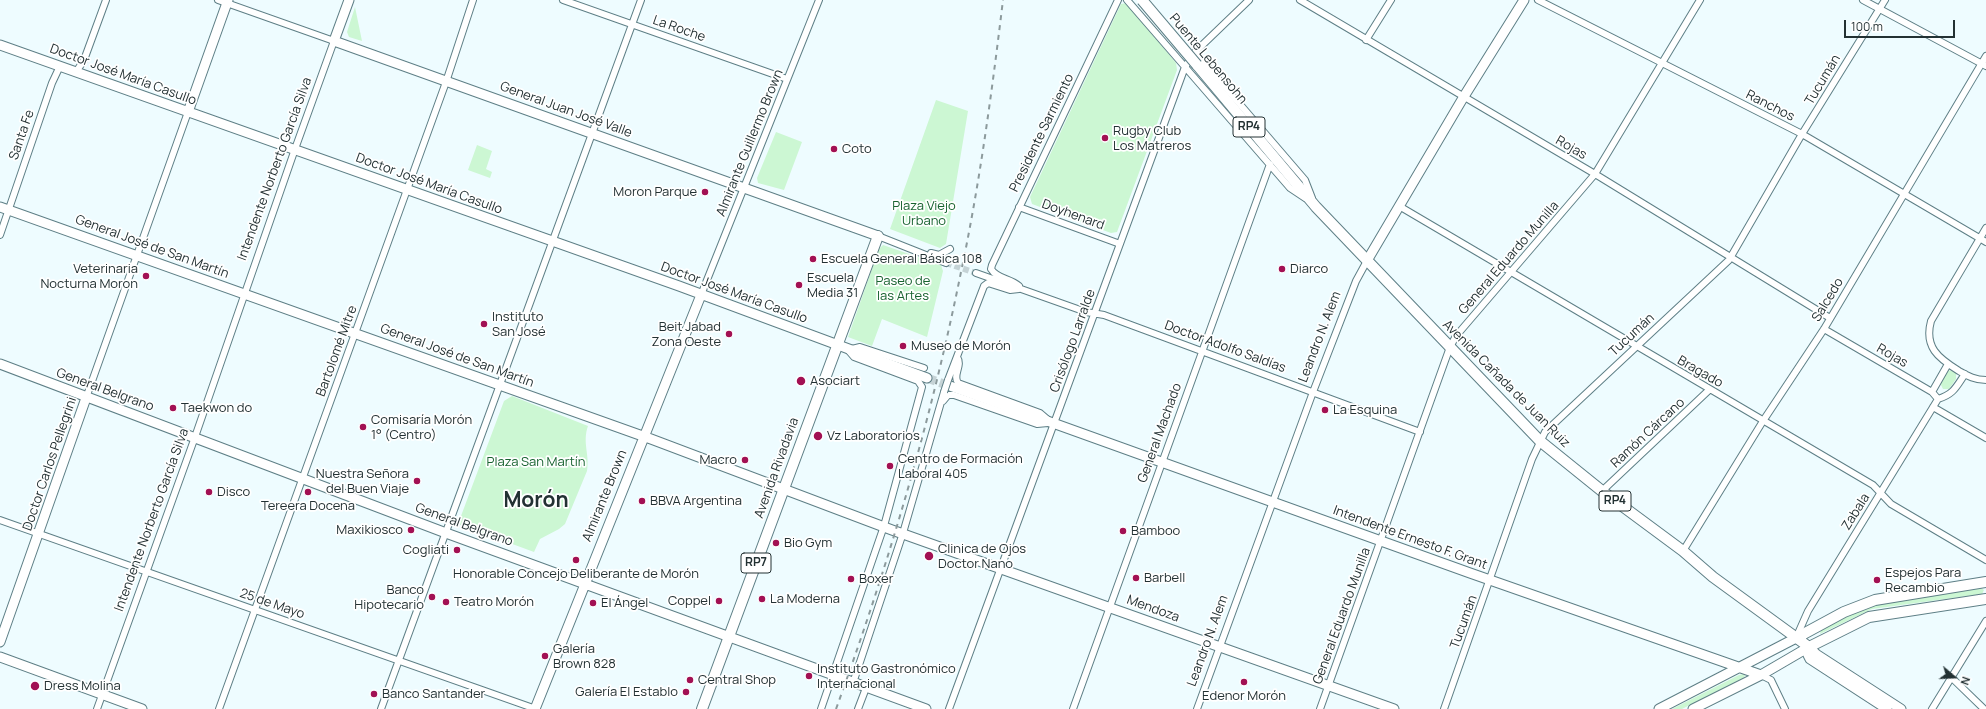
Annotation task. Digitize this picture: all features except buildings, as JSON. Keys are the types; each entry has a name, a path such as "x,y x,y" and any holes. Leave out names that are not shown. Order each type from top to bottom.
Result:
{"main road":[{"name":"Puente Lebensohn","path":"1140,0 1197,65 1301,189"},
{"name":"Avenida Cañada de Juan Ruiz","path":"1301,189 1316,207 1368,259 1540,441 1713,577 1809,647"},
{"name":"Avenida Rivadavia","path":"702,709 878,236"},
{"path":"1796,638 1844,612 1875,600 1986,582"},
{"path":"1809,647 1868,617 1986,598"}],"street":[{"path":"76,72 84,60 106,0"},
{"name":"General Juan José Valle","path":"218,0 878,236 946,263"},
{"name":"Intendente Norberto García Silva","path":"97,709 196,437 244,294 349,0"},
{"name":"Bartolomé Mitre","path":"219,709 301,478 446,82 473,0"},
{"name":"La Roche","path":"563,0 787,79"},
{"path":"381,709 641,0"},
{"name":"Almirante Guillermo Brown","path":"701,294 819,0"},
{"name":"Presidente Sarmiento","path":"995,274 991,269 992,265 1118,0"},
{"name":"Avenida Cañada de Juan Ruiz","path":"1128,0 1290,188 1316,207"},
{"name":"Avenida Cañada de Juan Ruiz","path":"1140,0 1184,54 1194,53 1305,180 1316,207"},
{"name":"Crisólogo Larralde","path":"948,709 1185,67 1194,53 1249,0"},
{"name":"Rojas","path":"1300,0 1463,98 1595,174 1830,318"},
{"path":"1366,40 1391,0"},
{"name":"Leandro N. Alem","path":"1197,709 1272,502 1356,281 1463,98 1524,0"},
{"name":"Ranchos","path":"1538,0 1802,134 1986,242"},
{"name":"General Eduardo Munilla","path":"1320,709 1450,347 1456,336 1595,174 1700,0"},
{"path":"1863,0 1984,65"},
{"name":"Tucumán","path":"1444,709 1532,459 1540,441 1549,427 1731,257 1802,134 1885,0"},
{"name":"Doctor Carlos Pellegrini","path":"0,642 227,2"},
{"name":"Doctor José María Casullo","path":"0,44 701,294 837,345 924,380"},
{"name":"Salcedo","path":"1683,552 1763,421 1824,329 1904,193 1984,65 1986,56"},
{"name":"Santa Fe","path":"0,235 4,209 52,83 60,66"},
{"name":"General Machado","path":"1073,709 1161,462 1270,164"},
{"name":"Bragado","path":"1399,206 1873,486 1891,504 1986,560"},
{"name":"Doyhenard","path":"1019,207 1120,244"},
{"name":"General José de San Martín","path":"4,209 643,436 903,533"},
{"path":"1986,228 1931,321 1929,328 1930,344 1940,358 1975,379 1986,380"},
{"name":"General Juan José Valle","path":"905,246 910,245 939,255 950,249"},
{"path":"976,273 1022,289"},
{"name":"Doctor Adolfo Saldías","path":"995,274 1013,281 1022,289 1086,312 1095,313 1202,350 1420,432"},
{"name":"Doctor Adolfo Saldías","path":"957,357 982,288 986,284 1010,290 1022,289"},
{"name":"Almirante Brown","path":"536,709 584,583 701,294"},
{"name":"Rojas","path":"1824,329 1932,392 1938,399"},
{"name":"Doctor José María Casullo","path":"848,350 860,347 924,368"},
{"path":"853,683 903,533 957,357"},
{"name":"Intendente Ernesto F. Grant","path":"957,357 960,363 956,378 958,383 1040,413 1053,423"},
{"name":"General Belgrano","path":"0,364 86,398 196,437 446,533 926,709"},
{"path":"1932,392 1948,364"},
{"path":"1938,399 1948,396 1954,392 1965,374"},
{"path":"821,709 884,526 924,380"},
{"name":"Intendente Ernesto F. Grant","path":"948,386 1380,541 1761,675"},
{"name":"Ramón Cárcano","path":"1602,491 1709,390"},
{"name":"Intendente Ernesto F. Grant","path":"942,402 948,395 954,395 1037,424 1053,423"},
{"name":"Zabala","path":"1796,638 1808,611 1938,399"},
{"path":"1933,407 1986,438"},
{"name":"25 de Mayo","path":"0,520 536,709"},
{"name":"Mendoza","path":"903,533 1394,709"},
{"path":"1932,709 1986,621"},
{"path":"1659,709 1796,638"},
{"path":"1693,709 1761,675 1809,647"},
{"path":"1809,647 1808,655 1810,659 1888,709"},
{"path":"1809,647 1816,654 1901,709"},
{"path":"0,657 142,709"},
{"path":"1761,675 1771,680 1785,709"},
{"path":"1951,677 1984,709"},
{"path":"858,709 866,688"}],"green space":[{"name":"Rugby Club Los Matreros","path":"1127,3 1176,63 1177,70 1117,232 1111,233 1032,204 1030,197 1121,4"},
{"path":"355,7 362,41 349,37 347,32"},
{"name":"Plaza Viejo Urbano","path":"936,100 968,111 946,244 940,248 890,229"},
{"path":"776,132 802,142 784,190 758,183 757,178"},
{"path":"477,145 492,151 486,169 492,172 490,178 468,170"},
{"name":"Paseo de las Artes","path":"883,245 941,265 943,271 927,337 882,319 872,346 848,337 879,249"},
{"path":"1948,370 1956,372 1956,379 1949,389 1943,389 1940,383"},
{"name":"Plaza San Martín","path":"512,396 588,426 586,432 588,459 587,471 565,524 559,529 540,539 534,552 458,524 504,401"},
{"path":"1981,588 1984,590 1982,594 1872,609 1820,634 1821,630 1854,613 1872,606"},
{"path":"1744,674 1745,676 1743,678 1682,709 1672,709 1739,675"}],"tunnel":[{"path":"946,263 976,273"},
{"path":"927,378 950,386"}],"railway":[{"path":"836,709 873,601 907,493 949,328 980,170 1003,0"}],"place":[{"name":"Rugby Club Los Matreros","path":"1105,138"},
{"name":"Coto","path":"834,149"},
{"name":"Moron Parque","path":"705,192"},
{"name":"Escuela General Básica 108","path":"813,259"},
{"name":"Diarco","path":"1282,269"},
{"name":"Veterinaria Nocturna Moron","path":"146,276"},
{"name":"Escuela Media 31","path":"799,285"},
{"name":"Instituto San José","path":"484,324"},
{"name":"Beit Jabad Zona Oeste","path":"729,334"},
{"name":"Museo de Morón","path":"903,346"},
{"name":"Asociart","path":"801,381"},
{"name":"Taekwon do","path":"173,408"},
{"name":"La Esquina","path":"1325,410"},
{"name":"Comisaría Morón 1° (Centro)","path":"363,427"},
{"name":"Vz Laboratorios","path":"818,436"},
{"name":"Macro","path":"745,460"},
{"name":"Centro de Formación Laboral 405","path":"890,466"},
{"name":"Nuestra Señora del Buen Viaje","path":"417,481"},
{"name":"Disco","path":"209,492"},
{"name":"Tereera Docena","path":"308,492"},
{"name":"BBVA Argentina","path":"642,501"},
{"name":"Maxikiosco","path":"411,530"},
{"name":"Bamboo","path":"1123,531"},
{"name":"Bio Gym","path":"776,543"},
{"name":"Cogliati","path":"457,550"},
{"name":"Clinica de Ojos Doctor Nano","path":"929,556"},
{"name":"Honorable Concejo Deliberante de Morón","path":"576,560"},
{"name":"Barbell","path":"1136,578"},
{"name":"Boxer","path":"851,579"},
{"name":"Espejos Para Recambio","path":"1877,580"},
{"name":"Banco Hipotecario","path":"432,597"},
{"name":"La Moderna","path":"762,599"},
{"name":"Coppel","path":"719,601"},
{"name":"Teatro Morón","path":"446,602"},
{"name":"El Ángel","path":"593,603"},
{"name":"Galería Brown 828","path":"545,656"},
{"name":"Instituto Gastronómico Internacional","path":"809,676"},
{"name":"Central Shop","path":"690,680"},
{"name":"Edenor Morón","path":"1244,682"},
{"name":"Dress Molina","path":"35,686"},
{"name":"Galería El Establo","path":"686,692"},
{"name":"Banco Santander","path":"374,694"}],"district":[{"name":"Morón","path":"536,501"}]}
